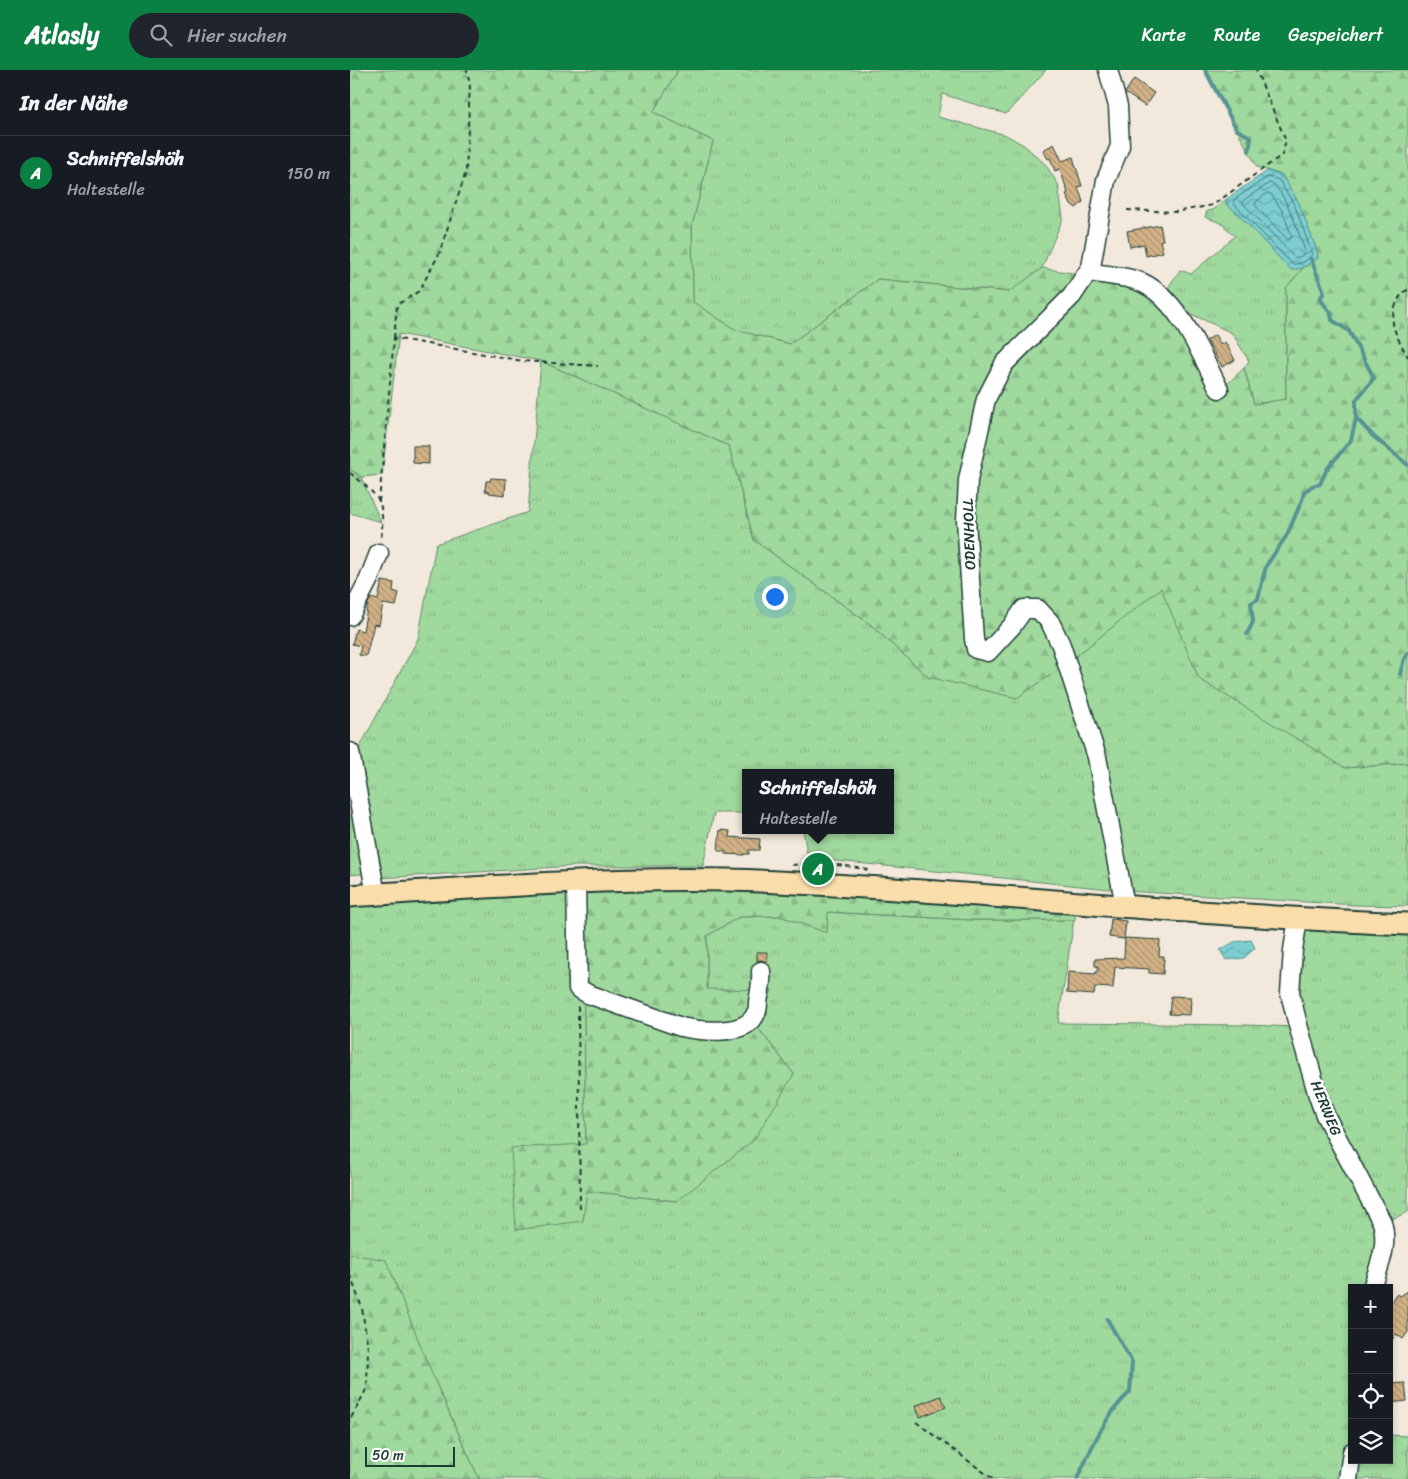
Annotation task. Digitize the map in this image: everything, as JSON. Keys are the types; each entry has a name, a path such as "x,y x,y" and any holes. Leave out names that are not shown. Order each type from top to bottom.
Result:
{"main road":[{"path":"350,896 576,882 724,880 820,883 1298,919 1408,924"}],"street":[{"name":"ODENHOLL","path":"1108,70 1118,106 1120,146 1106,180 1091,267 1072,296 1004,364 986,399 968,480 967,530 976,649 988,652 1012,626 1024,609 1038,609 1050,622 1061,645 1097,757 1125,906"},
{"path":"1088,272 1138,281 1154,290 1170,305 1186,326 1219,389"},
{"path":"350,616 369,579 379,553"},
{"path":"350,752 376,895"},
{"path":"576,882 578,988 588,994 681,1027 718,1031 746,1025 756,1014 762,990 761,971"},
{"name":"HERWEG","path":"1298,919 1292,958 1290,994 1325,1115 1384,1228 1384,1247 1373,1284"},
{"path":"1348,1479 1350,1464"}],"path":[{"path":"379,553 383,524 379,502 397,306 419,291 439,254 466,172 470,84 467,70"},
{"path":"1127,210 1175,212 1213,205 1282,154 1286,141 1256,70"},
{"path":"1408,290 1404,291 1397,299 1393,327 1408,357"},
{"path":"394,338 523,361 598,366"},
{"path":"350,472 379,502"},
{"path":"578,988 580,1211"},
{"path":"350,1276 362,1308 368,1350 367,1388 350,1420"},
{"path":"916,1422 992,1479"}],"green space":[{"path":"350,70 677,70 653,112 713,141 692,226 693,302 736,330 790,344 878,279 1009,292 1042,268 1084,275 1153,293 1222,389 1244,368 1254,404 1286,399 1286,288 1303,268 1318,258 1317,251 1299,203 1282,175 1257,167 1205,70 1408,70 1408,763 1345,768 1199,679 1161,588 1065,665 1017,698 928,677 871,625 754,540 729,446 541,361 399,334 382,475 361,477 350,469"},
{"path":"677,70 1046,70 1006,114 942,94 938,117 1006,135 1025,146 1045,164 1058,184 1063,218 1042,268 1010,292 878,279 790,344 736,330 693,302 692,226 713,141 653,112"},
{"path":"1228,198 1226,204 1240,216 1291,270 1303,268 1286,289 1286,400 1254,404 1244,368 1249,361 1232,333 1174,306 1163,295 1180,270 1191,274 1235,236 1221,223 1205,217 1207,211 1213,210"},
{"path":"541,361 729,446 754,540 871,625 928,677 1065,665 1095,757 1119,890 808,858 804,834 894,834 894,769 742,769 742,813 714,813 703,866 575,866 379,878 354,758 418,639 436,544 528,512"},
{"path":"350,469 361,477 381,522 350,513"},
{"path":"1160,587 1345,768 1408,763 1408,906 1356,905 1125,891 1068,663"},
{"path":"350,768 370,873 350,875"},
{"path":"582,886 587,1191 677,1201 794,1074 758,1028 707,989 707,936 739,917 780,916 827,932 827,912 972,920 1074,920 1058,1023 1294,1027 1382,1237 1368,1284 1348,1284 1348,1460 1345,1479 479,1479 435,1381 350,1254 350,903"},
{"path":"582,886 647,886 1076,906 1075,920 972,920 828,912 827,933 780,916 739,917 707,936 707,989 772,990 758,1028 794,1074 754,1140 677,1201 587,1191 583,1221 516,1230 511,1148 586,1144"},
{"path":"1298,926 1408,930 1408,1212 1385,1222 1322,1096 1297,991"},
{"path":"350,1254 386,1260 435,1381 479,1479 350,1479"},
{"path":"1393,1435 1408,1436 1408,1479 1351,1479 1353,1464 1393,1464"}],"water":[{"path":"1267,171 1282,175 1299,203 1317,251 1318,258 1303,268 1291,270 1240,216 1226,204 1228,198"},
{"path":"1251,940 1255,948 1244,958 1226,960 1220,950 1234,942"}],"building":[{"path":"1134,79 1154,93 1145,106 1125,93"},
{"path":"1054,144 1062,161 1073,157 1082,186 1078,187 1083,202 1076,208 1070,203 1066,194 1068,193 1060,169 1055,171 1050,158 1048,159 1043,150"},
{"path":"1160,225 1163,240 1160,241 1163,252 1146,256 1144,244 1130,247 1127,231"},
{"path":"1215,335 1221,345 1225,342 1235,360 1222,367 1207,340"},
{"path":"413,446 429,446 429,464 413,463"},
{"path":"491,478 506,479 505,495 485,491 486,481 490,481"},
{"path":"382,581 394,583 393,591 399,593 396,606 383,604 379,625 374,624 366,656 359,655 361,646 352,644 356,629 363,631 368,603 371,598 378,600"},
{"path":"720,830 730,831 729,837 760,839 759,850 749,850 749,854 744,855 725,854 725,851 718,851"},
{"path":"1111,919 1126,921 1124,939 1109,937"},
{"path":"1125,938 1160,940 1159,956 1164,956 1163,974 1149,973 1149,969 1115,967 1113,988 1095,987 1094,995 1067,993 1068,972 1095,974 1098,971 1098,966 1095,966 1095,959 1124,958"},
{"path":"757,952 767,952 767,962 757,961"},
{"path":"1171,996 1191,997 1190,1015 1169,1014"},
{"path":"1408,1291 1408,1332 1403,1339 1396,1334 1393,1338 1393,1299 1396,1294 1400,1296"},
{"path":"1405,1383 1407,1401 1393,1403 1393,1384"},
{"path":"941,1396 946,1407 920,1417 915,1406"}],"waterway":[{"path":"1205,70 1237,130 1251,137 1249,151"},
{"path":"1311,259 1324,292 1320,299 1331,313 1332,320 1349,331 1374,378 1356,400 1356,418 1374,437 1408,465"},
{"path":"1247,634 1253,622 1251,603 1258,599 1266,566 1287,535 1304,492 1312,486 1320,484 1327,469 1351,440 1356,418"},
{"path":"1400,674 1404,659 1408,653"},
{"path":"1077,1479 1106,1422 1130,1392 1132,1362 1107,1319"}],"place":[{"name":"Schniffelshöh","path":"818,869"}]}
